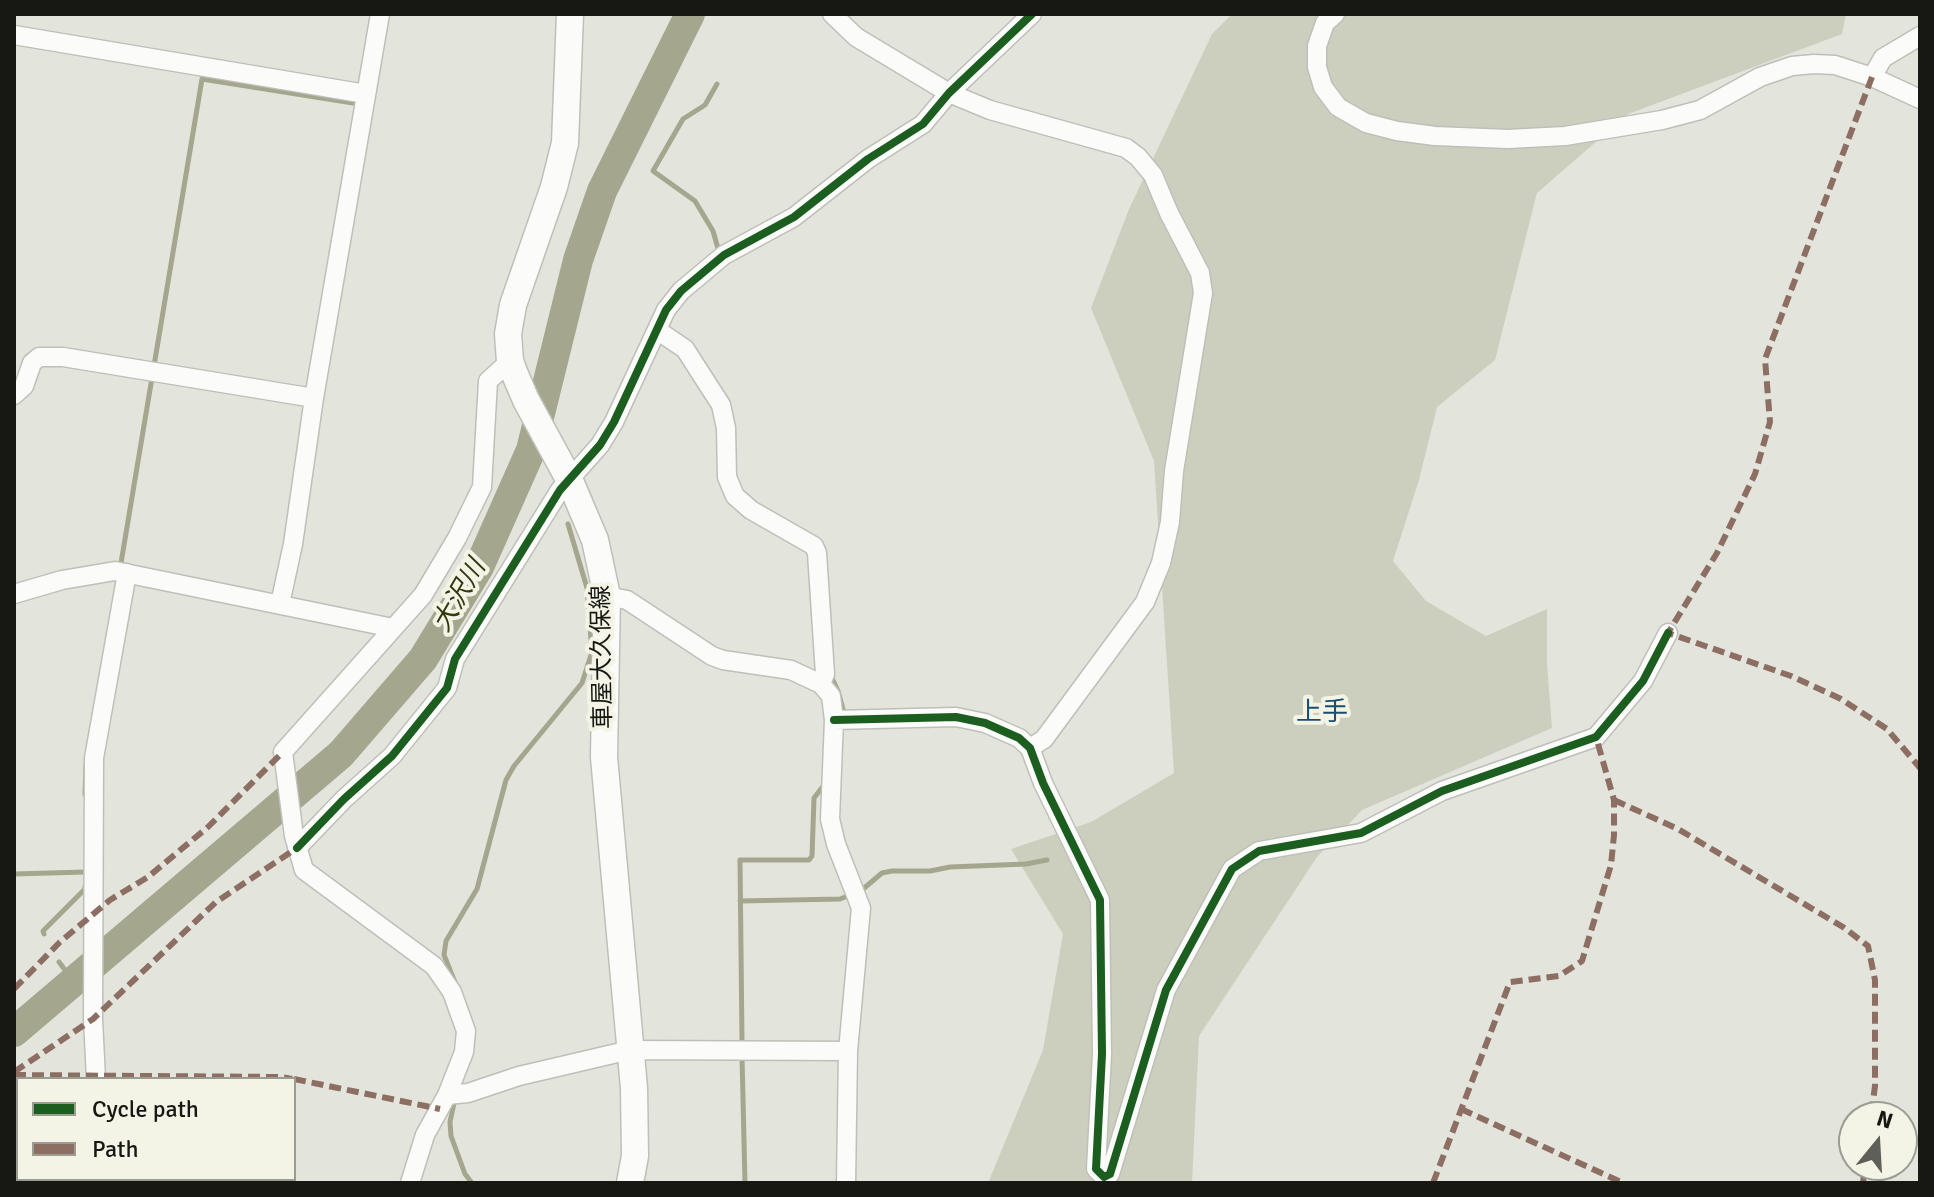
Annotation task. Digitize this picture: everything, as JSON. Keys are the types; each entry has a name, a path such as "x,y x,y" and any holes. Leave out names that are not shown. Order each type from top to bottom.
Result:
{"main road":[{"name":"車屋大久保線","path":"570,14 565,143 554,187 513,305 508,334 512,367 566,474 595,540 607,596 604,757 630,1050 635,1156 630,1183"}],"street":[{"path":"280,604 293,544 361,94 380,14"},
{"path":"832,14 856,37 949,93 990,110 1114,143 1138,157 1153,175 1169,213 1196,261 1203,293 1174,471 1170,522 1161,563 1145,602 1044,739 1030,748"},
{"path":"296,842 392,756 447,688 455,659 560,490 566,474 600,445 614,422 666,310 681,291 724,255 794,217 868,159 923,124 949,93 1032,14"},
{"path":"1335,14 1325,23 1317,46 1317,67 1323,87 1338,107 1366,123 1423,134 1508,139 1565,136 1662,120 1700,110 1760,77 1792,66 1835,65 1872,77 1920,99"},
{"path":"14,35 361,94"},
{"path":"1872,77 1883,58 1920,36"},
{"path":"657,330 685,349 721,405 726,428 727,477 735,496 751,510 814,546 825,674 821,684"},
{"path":"14,395 24,386 32,363 39,357 63,357 314,398"},
{"path":"410,1183 425,1135 447,1095 464,1052 466,1031 446,980 434,966 304,870 296,842 283,752 423,595 457,538 482,487 488,381 512,367"},
{"path":"14,594 62,580 122,572 393,628"},
{"path":"96,1077 93,1004 94,758 122,572"},
{"path":"607,596 627,600 712,656 791,670 821,684 831,696 834,720 830,819 836,844 861,908 848,1051 846,1183"},
{"path":"834,720 956,717 985,723 1019,738 1030,748 1043,783 1100,900 1102,1054 1096,1169 1104,1177 1110,1174 1166,990 1232,869 1259,851 1361,833 1442,791 1596,737 1643,681 1668,633"},
{"path":"447,1095 468,1093 519,1076 630,1050 848,1051"}],"green space":[{"path":"1232,14 1846,14 1842,34 1628,114 1537,193 1495,360 1437,407 1419,480 1393,561 1426,601 1486,636 1547,609 1552,728 1362,810 1317,857 1199,1036 1192,1183 988,1183 1043,1050 1063,934 1011,849 1091,822 1174,773 1154,461 1091,308 1129,209 1212,34"}],"waterway":[{"name":"大沢川","path":"14,1032 341,754 423,659 479,567 531,450 578,260 602,191 690,14"},
{"path":"120,569 202,79 353,103 357,102 357,98"},
{"path":"717,84 705,105 683,119 653,171 695,201 713,231 719,252"},
{"path":"456,985 444,955 446,941 477,889 506,780 582,683 592,652 587,588 568,524"},
{"path":"831,676 844,713"},
{"path":"85,794 86,764"},
{"path":"742,1041 740,860 809,860 812,856 814,798 824,785"},
{"path":"863,889 882,873 892,871 930,871 1047,860"},
{"path":"14,874 85,872"},
{"path":"44,934 43,931 85,886"},
{"path":"740,901 840,899 850,895"},
{"path":"59,962 74,982"},
{"path":"742,1056 745,1183"},
{"path":"454,1103 451,1136 465,1174 472,1183"}],"marked path":[{"path":"1872,77 1765,359 1770,422 1755,474 1717,553 1668,633 1791,676 1841,699 1887,729 1920,768"},
{"path":"1433,1183 1510,982 1559,976 1582,961 1611,865 1614,835 1614,800 1596,737"},
{"path":"14,989 60,942 110,900 148,877 208,827 283,752"},
{"path":"1614,800 1678,829 1843,927 1868,946 1875,980 1873,1101"},
{"path":"14,1072 93,1019 216,902 297,848"},
{"path":"14,1075 281,1077"},
{"path":"296,1079 440,1109"},
{"path":"1461,1109 1623,1183"}],"cycle path":[{"path":"297,848 344,799 392,756 447,688 455,659 560,490 600,445 614,422 666,310 681,291 724,255 794,217 868,159 923,124 949,93 1032,14"},
{"path":"834,720 956,717 985,723 1019,738 1030,748 1043,783 1100,900 1102,1054 1096,1169 1104,1177 1110,1174 1166,990 1232,869 1259,851 1361,833 1442,791 1596,737 1643,681 1668,633"}],"district":[{"name":"上手","path":"1322,713"}]}
